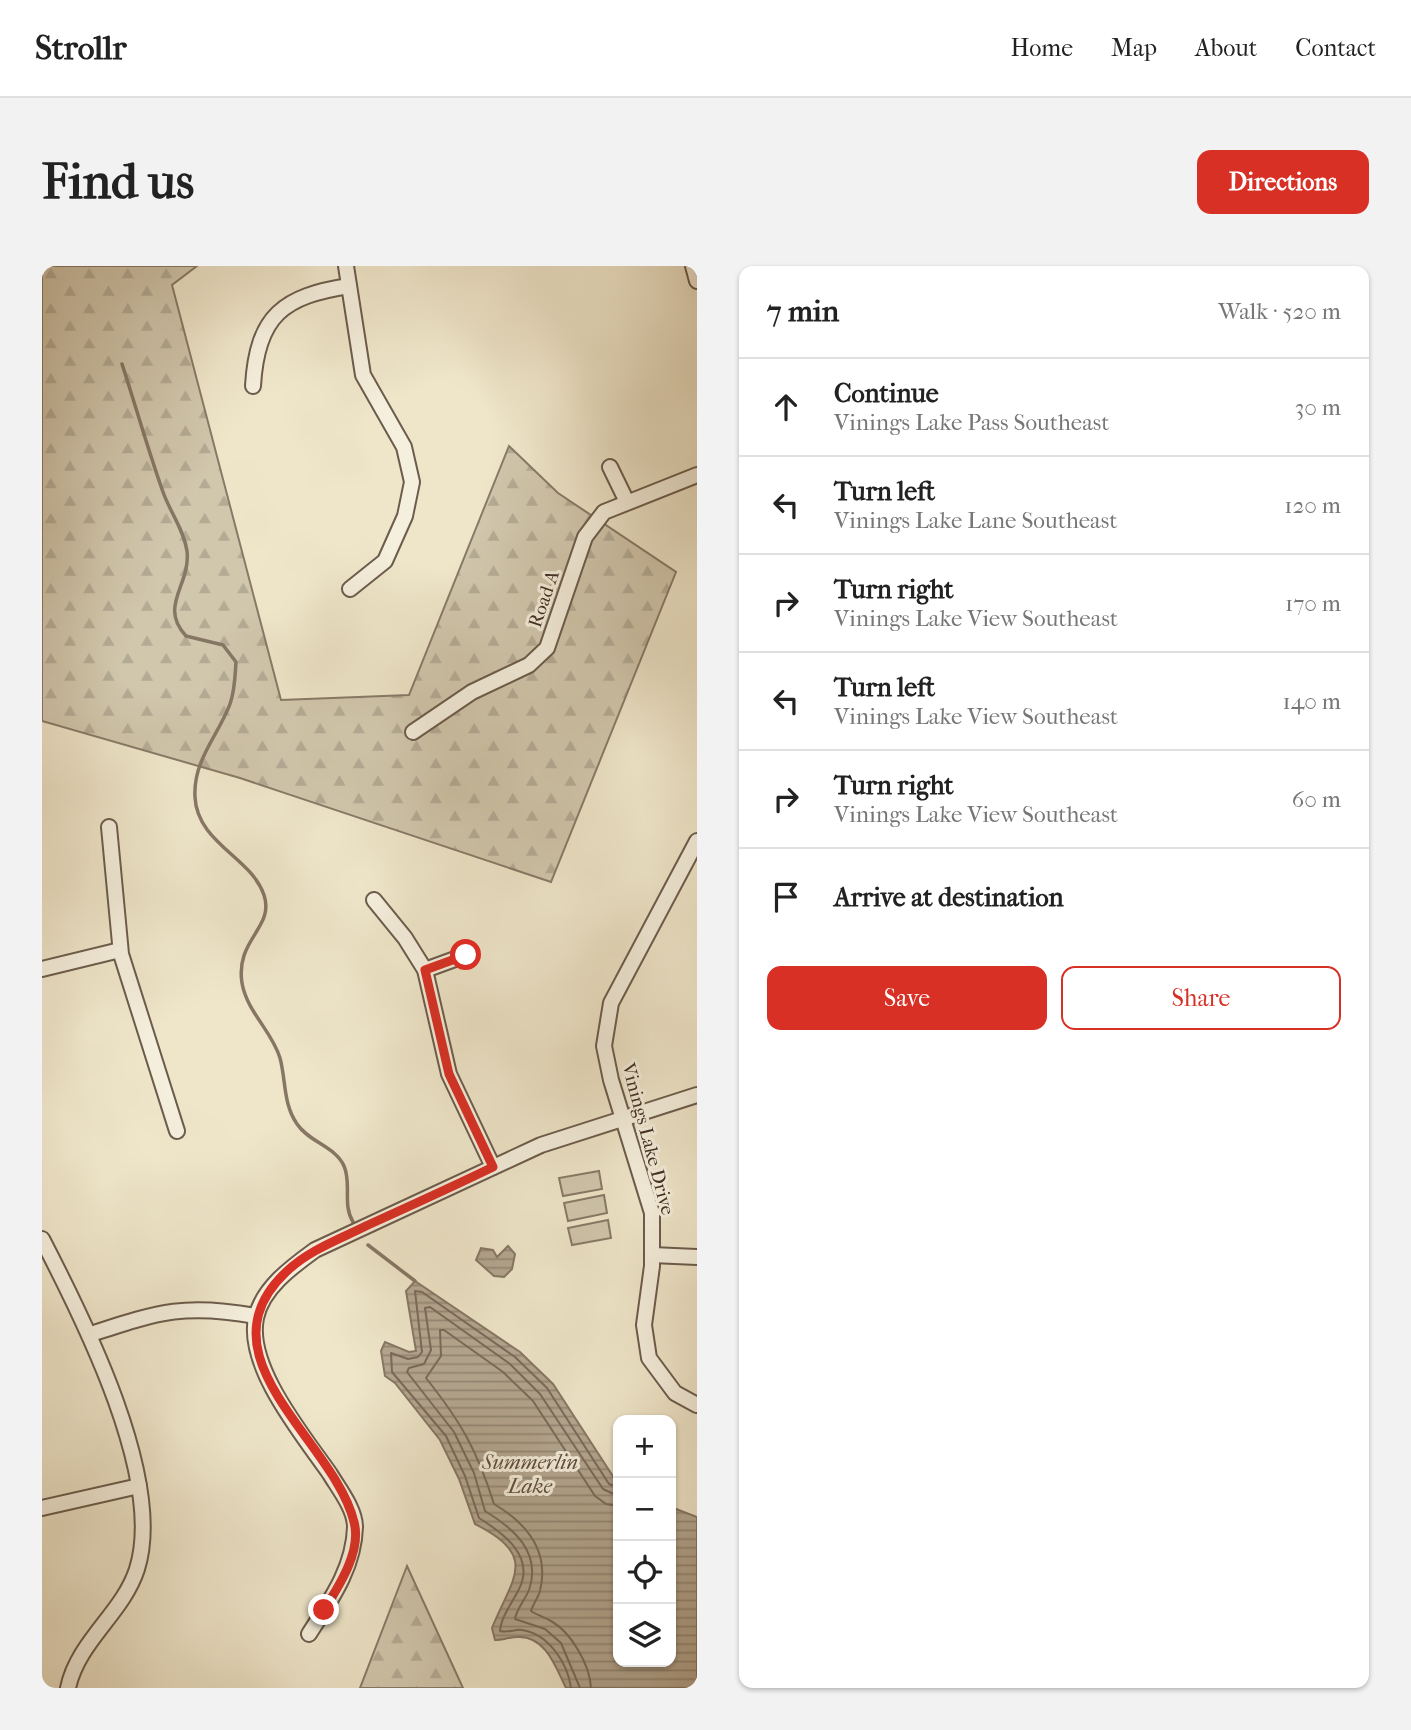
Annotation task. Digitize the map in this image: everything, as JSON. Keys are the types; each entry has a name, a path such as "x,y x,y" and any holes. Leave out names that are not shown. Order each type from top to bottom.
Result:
{"street":[{"path":"346,266 363,375 404,447 412,482 405,516 386,561 350,589"},
{"path":"694,266 697,281"},
{"path":"253,386 254,370 266,329 277,312 304,295 349,286"},
{"path":"610,467 627,502"},
{"name":"Road A","path":"414,732 472,692 529,665 547,648 585,537 604,512 697,475"},
{"path":"109,827 120,950 177,1130"},
{"name":"Vinings Lake Drive","path":"697,841 611,1003 604,1046 652,1213 652,1255 644,1325 649,1358 675,1393 697,1405"},
{"path":"374,900 405,938 425,970 449,1074 493,1167"},
{"path":"42,969 120,950"},
{"path":"425,970 466,955"},
{"path":"309,1634 344,1576 351,1556 355,1524 344,1496 266,1380 255,1329 256,1316 285,1272 315,1250 541,1145 697,1095"},
{"path":"42,1239 91,1334 139,1486 145,1520 136,1572 81,1654 68,1688"},
{"path":"652,1255 697,1257"},
{"path":"91,1334 149,1314 183,1308 256,1316"},
{"path":"42,1508 139,1486"}],"green space":[{"path":"42,266 197,266 172,285 281,700 409,695 509,446 558,493 676,572 551,882 240,778 42,721"},
{"path":"599,1171 602,1189 563,1196 559,1178"},
{"path":"604,1195 607,1213 568,1221 564,1203"},
{"path":"608,1220 611,1238 572,1245 568,1228"},
{"path":"407,1566 463,1688 360,1688"}],"water":[{"path":"508,1246 515,1254 512,1269 504,1277 494,1276 476,1260 481,1248 493,1250 497,1257"},
{"name":"Summerlin Lake","path":"415,1281 520,1352 553,1384 613,1476 613,1667 676,1667 676,1509 697,1517 697,1688 566,1688 549,1655 536,1642 518,1637 495,1640 492,1628 513,1582 514,1558 508,1547 475,1524 459,1479 440,1440 395,1383 385,1376 381,1351 385,1342 409,1352 416,1351 406,1291"}],"waterway":[{"path":"122,364 163,492 180,528 187,551 185,574 175,605 178,625 186,636 223,645 236,662 232,699 202,760 195,784 195,797 198,813 205,827 258,882 264,895 264,916 244,955 242,983 249,1003 280,1058 292,1116 302,1130 335,1154 344,1166 348,1208 353,1222"},
{"path":"368,1245 415,1281"}],"route":[{"path":"324,1610 344,1576 351,1556 355,1524 344,1496 266,1380 255,1329 256,1316 260,1306 285,1272 315,1250 493,1167 449,1074 425,970 466,955"}]}
